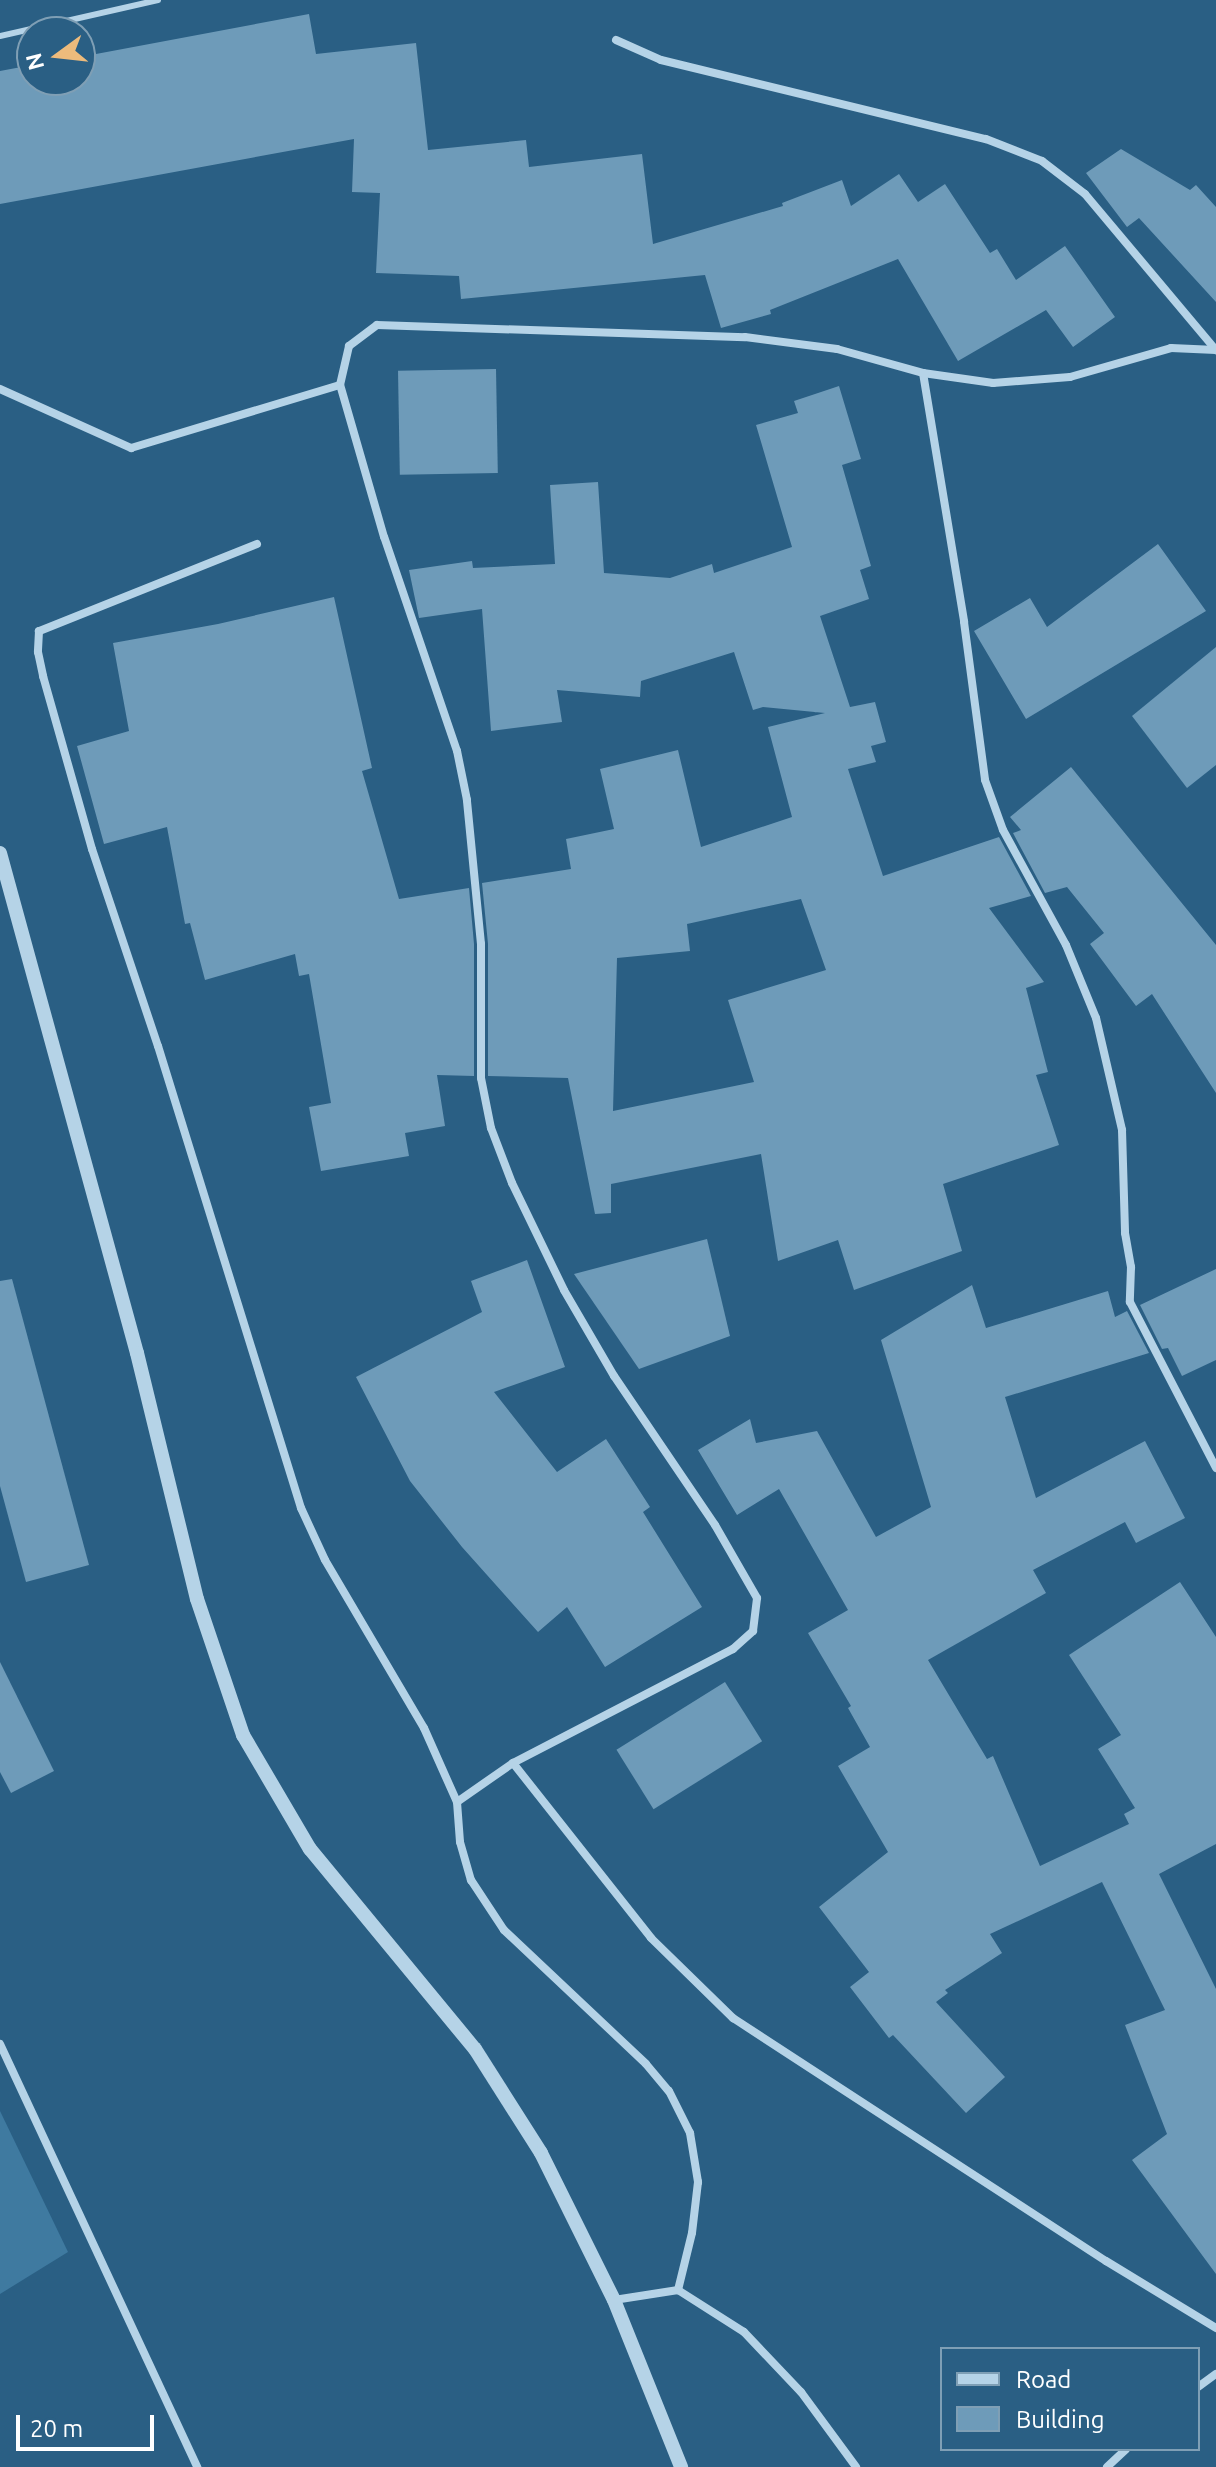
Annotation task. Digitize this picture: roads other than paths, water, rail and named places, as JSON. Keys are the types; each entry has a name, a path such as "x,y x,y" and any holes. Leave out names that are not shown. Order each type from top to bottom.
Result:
{"street":[{"path":"616,40 661,60 986,139 1042,161 1085,194 1216,350"},
{"path":"457,1802 513,1763 733,1649 753,1631 757,1598 715,1525 614,1376 564,1290 512,1183 491,1128 481,1078 481,944 465,788 457,751 384,537 340,385 349,346 377,325 745,337 837,349 923,373 1009,382 1070,377 1171,348 1216,350"},
{"path":"923,373 964,622 985,780 1003,830 1066,945 1096,1018 1122,1130 1125,1233 1131,1267 1130,1302 1216,1468"},
{"path":"0,389 131,448 340,385"},
{"path":"257,544 39,631 38,652 92,849 158,1046 301,1508 325,1560 424,1728 457,1802 460,1842 471,1880 504,1930 646,2064 669,2091 690,2133 698,2182 692,2233 678,2290"},
{"path":"0,853 137,1353 197,1599 243,1735 310,1849 475,2049 541,2153 614,2300 681,2467"},
{"path":"513,1763 651,1938 733,2018 1216,2328"},
{"path":"0,2044 197,2467"},
{"path":"614,2300 678,2290 744,2332 801,2392 856,2467"},
{"path":"1107,2467 1124,2451"}],"lane":[{"path":"0,36 158,0"}]}
